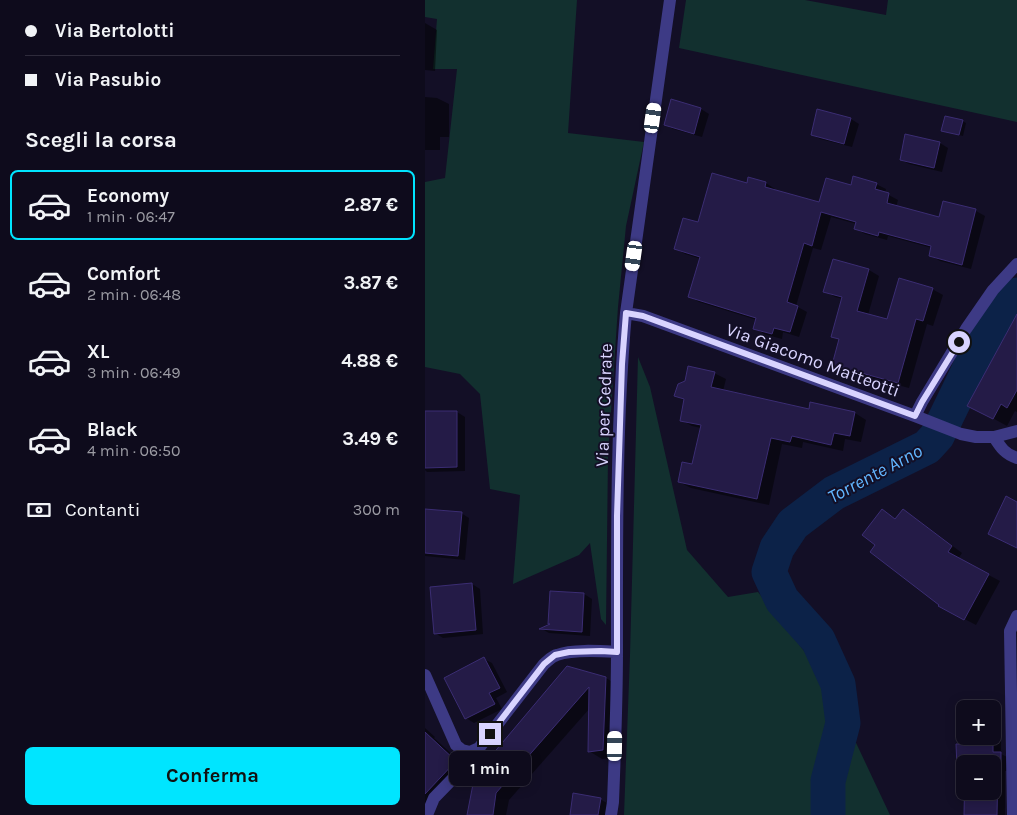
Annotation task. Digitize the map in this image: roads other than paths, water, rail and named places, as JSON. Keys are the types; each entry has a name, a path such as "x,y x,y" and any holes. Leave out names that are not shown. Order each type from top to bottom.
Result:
{"street":[{"name":"Via per Cedrate","path":"611,815 613,802 617,652 617,507 622,364 626,313 670,0"},
{"path":"921,418 922,402 966,329 993,290 1017,264"},
{"name":"Via Giacomo Matteotti","path":"626,313 643,316 961,434 976,437 995,437 1017,432"},
{"path":"995,437 1008,455 1017,458"},
{"path":"1013,815 1010,632 1017,616"},
{"path":"425,674 456,745 462,750 470,752 479,748 544,664 555,655 569,652 617,652"},
{"path":"427,815 434,798 467,764 470,752"}],"waterway":[{"name":"Torrente Arno","path":"828,815 828,781 843,723 838,684 818,640 782,600 769,572 777,548 793,524 834,493 927,447 937,436 985,337 1017,295"}]}
